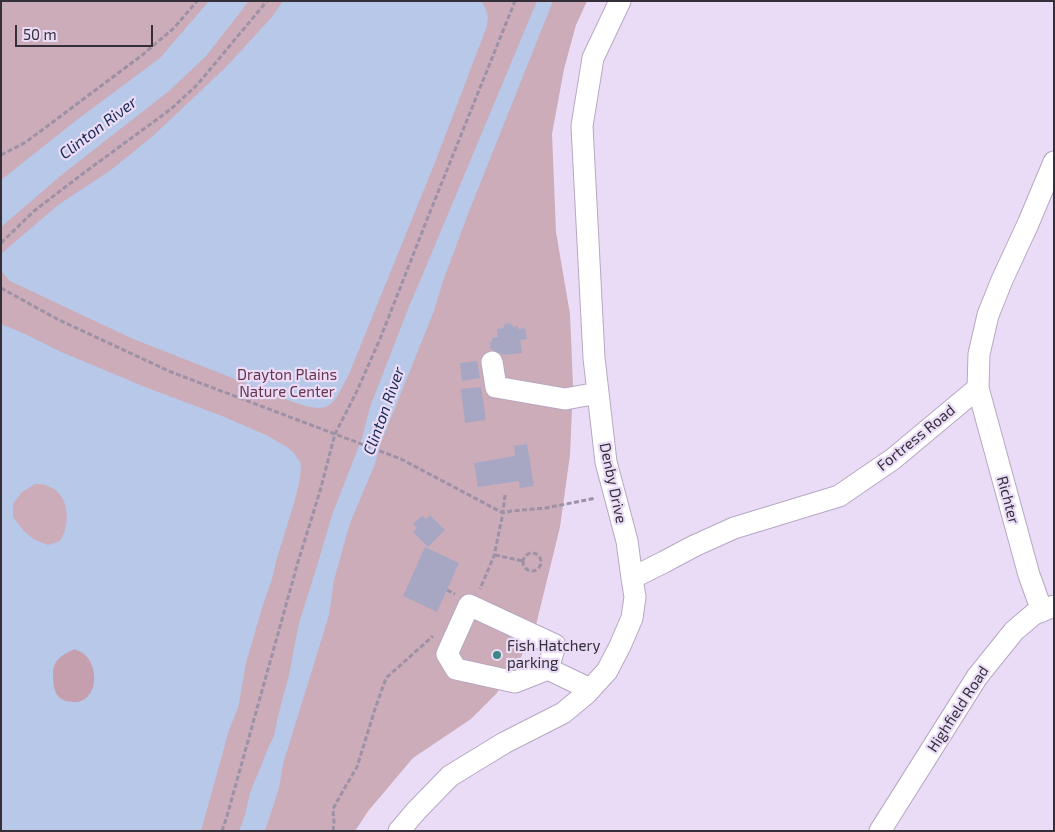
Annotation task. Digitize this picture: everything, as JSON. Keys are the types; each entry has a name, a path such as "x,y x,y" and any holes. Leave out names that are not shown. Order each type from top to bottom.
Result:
{"street":[{"name":"Denby Drive","path":"399,831 450,776 504,743 563,713 586,694 606,671 620,646 632,618 635,597 626,541 606,462 594,358 582,126 593,58 620,1"},
{"path":"978,388 980,354 988,316 1054,162"},
{"path":"492,362 496,387 565,399 598,393"},
{"name":"Fortress Road","path":"632,578 734,528 839,496 893,459 978,388"},
{"name":"Richter","path":"978,388 1029,575 1048,608"},
{"path":"548,669 555,645 470,605 448,654 456,669 516,682 548,669 590,689"},
{"name":"Highfield Road","path":"880,831 977,677 1014,631 1034,614 1048,608"}],"path":[{"path":"1,155 26,142 141,56 174,28 197,1"},
{"path":"1,242 34,211 171,109 197,85 267,1"},
{"path":"222,831 335,434 380,339 516,1"},
{"path":"1,288 57,319 171,372 401,458 503,513 546,508 614,493"},
{"path":"447,590 461,597 470,605 482,586 494,555 505,495"},
{"path":"534,553 539,556 541,565 535,571 529,571 524,567 523,561 528,554 534,553"},
{"path":"494,555 523,561"},
{"path":"333,831 333,809 358,767 386,678 435,635"}],"green space":[{"name":"Drayton Plains Nature Center","path":"1,1 587,1 576,25 564,69 552,134 556,232 570,314 573,385 570,455 560,527 534,633 515,668 496,694 471,719 413,758 369,810 355,831 1,831"}],"shaded area":[{"path":"75,649 84,654 92,664 94,681 88,697 82,701 74,702 63,700 56,694 53,668 63,655"}],"water":[{"name":"Clinton River","path":"209,1 249,1 206,56 169,91 64,173 1,227 1,180 78,119 160,58"},
{"path":"283,1 481,1 488,16 487,26 436,160 349,374 334,401 323,408 315,408 293,402 131,338 10,281 4,275 1,267 2,253 58,205 111,170 154,135 226,67 271,18"},
{"name":"Clinton River","path":"537,1 553,1 468,214 434,311 380,445 375,464 350,523 334,580 329,615 283,764 279,788 265,831 239,831 250,793 274,736 299,623 332,515 362,438 370,407 410,304"},
{"path":"1,324 59,351 266,435 294,453 301,466 295,500 246,663 238,708 229,730 201,831 1,831","holes":["35,484 55,489 64,502 66,510 67,518 64,534 60,541 48,545 33,539 13,517 13,504 22,492","75,649 83,653 89,660 94,672 94,679 91,692 87,697 74,702 63,700 56,694 53,668 59,658"]}],"building":[{"path":"510,323 514,327 518,326 518,329 525,328 527,339 520,340 522,353 502,355 501,353 494,353 493,349 491,350 490,342 492,342 492,338 498,337 497,329 503,328 505,324"},
{"path":"477,361 480,378 462,381 460,363"},
{"path":"481,387 486,420 465,423 461,389"},
{"path":"527,444 534,486 520,488 519,481 478,487 474,463 515,456 514,446"},
{"path":"430,515 445,530 428,547 413,532 417,528 413,524 422,516 426,519"},
{"path":"425,547 459,563 437,612 403,596"}],"place":[{"name":"Fish Hatchery parking","path":"497,655"}]}
